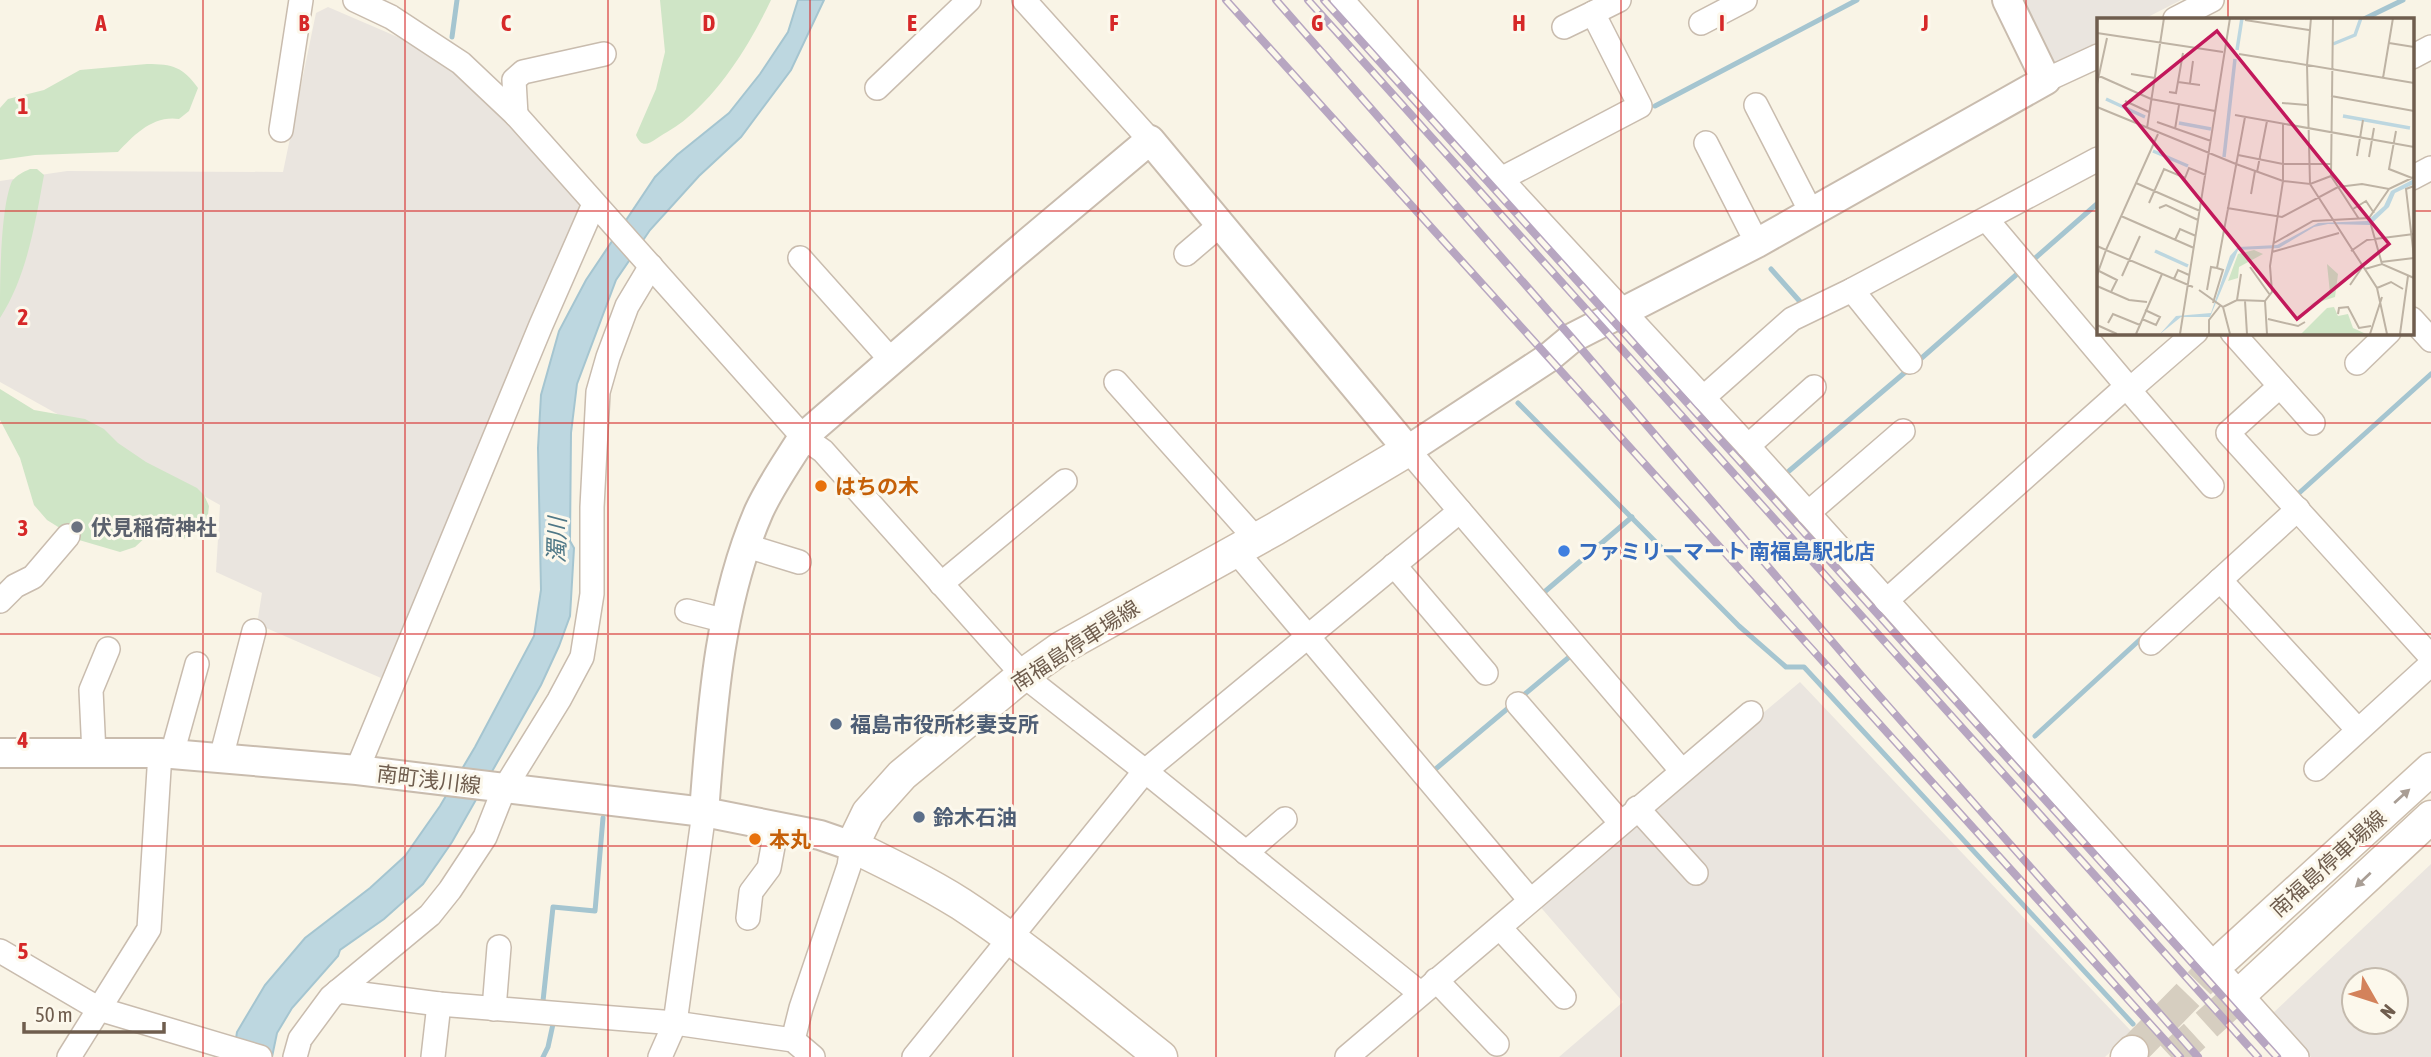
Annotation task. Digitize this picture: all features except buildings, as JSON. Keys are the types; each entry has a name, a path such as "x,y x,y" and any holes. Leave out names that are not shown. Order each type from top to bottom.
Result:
{"main road":[{"name":"南福島停車場線","path":"852,846 867,813 902,775 1023,676 1062,648 1408,450"},
{"name":"南福島停車場線","path":"2225,957 2431,769"},
{"name":"南福島停車場線","path":"2249,986 2431,817"},
{"path":"852,846 918,878 1011,939 1161,1057"}],"street":[{"path":"281,130 301,0"},
{"path":"355,0 391,17 461,63 516,115 803,438 823,451 1023,676 1246,853 1428,987 1497,1044"},
{"path":"877,88 969,0"},
{"path":"1024,0 1150,141 1408,450 1681,770"},
{"path":"1342,0 1500,179 1748,446 2297,1057"},
{"path":"1564,27 1619,0"},
{"path":"1701,23 1745,0"},
{"path":"2007,0 2046,80"},
{"path":"2177,18 2212,0"},
{"path":"1500,179 1640,106 1593,13"},
{"path":"2414,56 2431,47"},
{"path":"516,115 514,80 523,72 604,54"},
{"path":"1408,450 1549,358 1572,338 1757,243 2046,80 2097,56"},
{"path":"1756,105 1811,212"},
{"path":"660,1057 675,1023 726,621 738,572 759,511 803,438 1150,141"},
{"path":"1706,143 1757,243"},
{"path":"1703,398 1792,319 1987,220 2097,160"},
{"path":"2414,177 2431,168"},
{"path":"357,770 541,325 594,204"},
{"path":"1987,220 2212,486"},
{"path":"1186,254 1220,225"},
{"path":"800,258 892,360"},
{"path":"295,1057 300,1039 338,991 437,907 468,866 485,837 500,788 559,700 582,657 592,594 592,507 598,392 608,357 646,261"},
{"path":"1852,290 1910,362"},
{"path":"2414,321 2431,341"},
{"path":"1886,601 2128,388 2194,334"},
{"path":"2234,334 2313,423"},
{"path":"2357,363 2387,334"},
{"path":"1116,382 1246,545 1308,636 1530,900"},
{"path":"2280,386 2228,433 2431,657"},
{"path":"1748,446 1814,387"},
{"path":"1808,513 1903,431"},
{"path":"941,584 1065,481"},
{"path":"2151,643 2298,509"},
{"path":"914,1057 1145,771 1460,511"},
{"path":"0,600 15,586 33,578 68,536"},
{"path":"747,546 799,562"},
{"path":"1394,565 1486,673"},
{"path":"2220,580 2358,730"},
{"path":"687,611 726,621"},
{"path":"221,758 254,631"},
{"path":"94,754 91,690 108,649"},
{"path":"69,1057 149,929 166,754 197,664"},
{"path":"2316,769 2431,664"},
{"path":"1518,704 1629,815 1696,873"},
{"path":"1363,1053 1428,987 1751,713"},
{"name":"南町浅川線","path":"0,753 166,754 357,770 704,811 820,835 852,846"},
{"path":"1246,853 1285,819"},
{"path":"747,918 751,892 769,868 777,825"},
{"path":"793,1041 801,1008 849,866 852,846"},
{"path":"1500,928 1564,997"},
{"path":"494,1009 499,947"},
{"path":"0,951 99,1009 260,1057"},
{"path":"338,991 439,1004 675,1023 793,1041 813,1057"},
{"path":"433,1057 439,1004"}],"shaded area":[{"path":"2021,0 2181,0 2146,18 2097,18 2097,43 2054,65"},
{"path":"328,7 407,41 465,77 567,184 582,206 381,678 257,624 262,593 216,572 220,505 0,382 0,181 67,171 283,172 316,13"},
{"path":"1800,682 2132,1032 2105,1057 1559,1057 1623,1002 1537,903"},
{"path":"2431,864 2431,1057 2311,1057 2272,1014"}],"green space":[{"path":"660,0 771,0 745,48 712,93 679,124 645,144 640,142 636,135 656,89 665,52"},
{"path":"147,64 177,68 198,88 189,111 179,119 152,123 137,133 118,152 35,155 0,160 0,108 8,99 44,90 80,70"},
{"path":"30,169 37,169 44,175 37,212 17,285 0,318 2,247 8,194 12,181"},
{"path":"0,389 34,410 85,419 104,429 118,443 146,462 197,488 209,506 207,523 191,537 182,539 156,532 148,535 135,547 120,552 79,540 47,520 34,505 20,458 0,420"}],"water":[{"name":"濁川","path":"798,0 824,0 791,70 741,137 699,176 650,230 616,280 577,384 571,433 570,541 574,548 570,616 541,685 452,842 423,884 384,919 340,950 338,956 292,1008 277,1033 272,1057 233,1057 237,1032 265,985 305,938 370,888 405,856 440,806 475,747 534,636 541,590 538,448 541,395 559,331 586,280 655,177 677,155 729,113 760,74 788,32"}],"waterway":[{"path":"452,37 457,0"},
{"path":"1655,106 1857,0"},
{"path":"2366,18 2403,0"},
{"path":"2033,260 2097,204"},
{"path":"1771,269 1803,305"},
{"path":"1916,363 2016,275"},
{"path":"1789,471 1909,369"},
{"path":"2298,494 2431,374"},
{"path":"1518,403 1739,626 1786,667 1804,667 2133,1024"},
{"path":"1542,594 1632,517"},
{"path":"2035,736 2145,635"},
{"path":"1520,698 1574,653"},
{"path":"1432,772 1513,704"},
{"path":"543,1001 553,907 595,911 603,818"},
{"path":"543,1057 553,1024"}],"tunnel":[{"path":"2132,1052 2225,957"},
{"path":"2171,1057 2249,986"}],"railway":[{"path":"1226,0 2180,1057"},
{"path":"1276,0 1572,338 1866,681 2198,1057"},
{"path":"1308,0 2258,1057"},
{"path":"1324,0 2277,1057"}],"place":[{"name":"はちの木","path":"821,486"},
{"name":"伏見稲荷神社","path":"77,527"},
{"name":"ファミリーマート 南福島駅北店","path":"1564,551"},
{"name":"福島市役所杉妻支所","path":"836,724"},
{"name":"鈴木石油","path":"919,817"},
{"name":"本丸","path":"755,839"}]}
